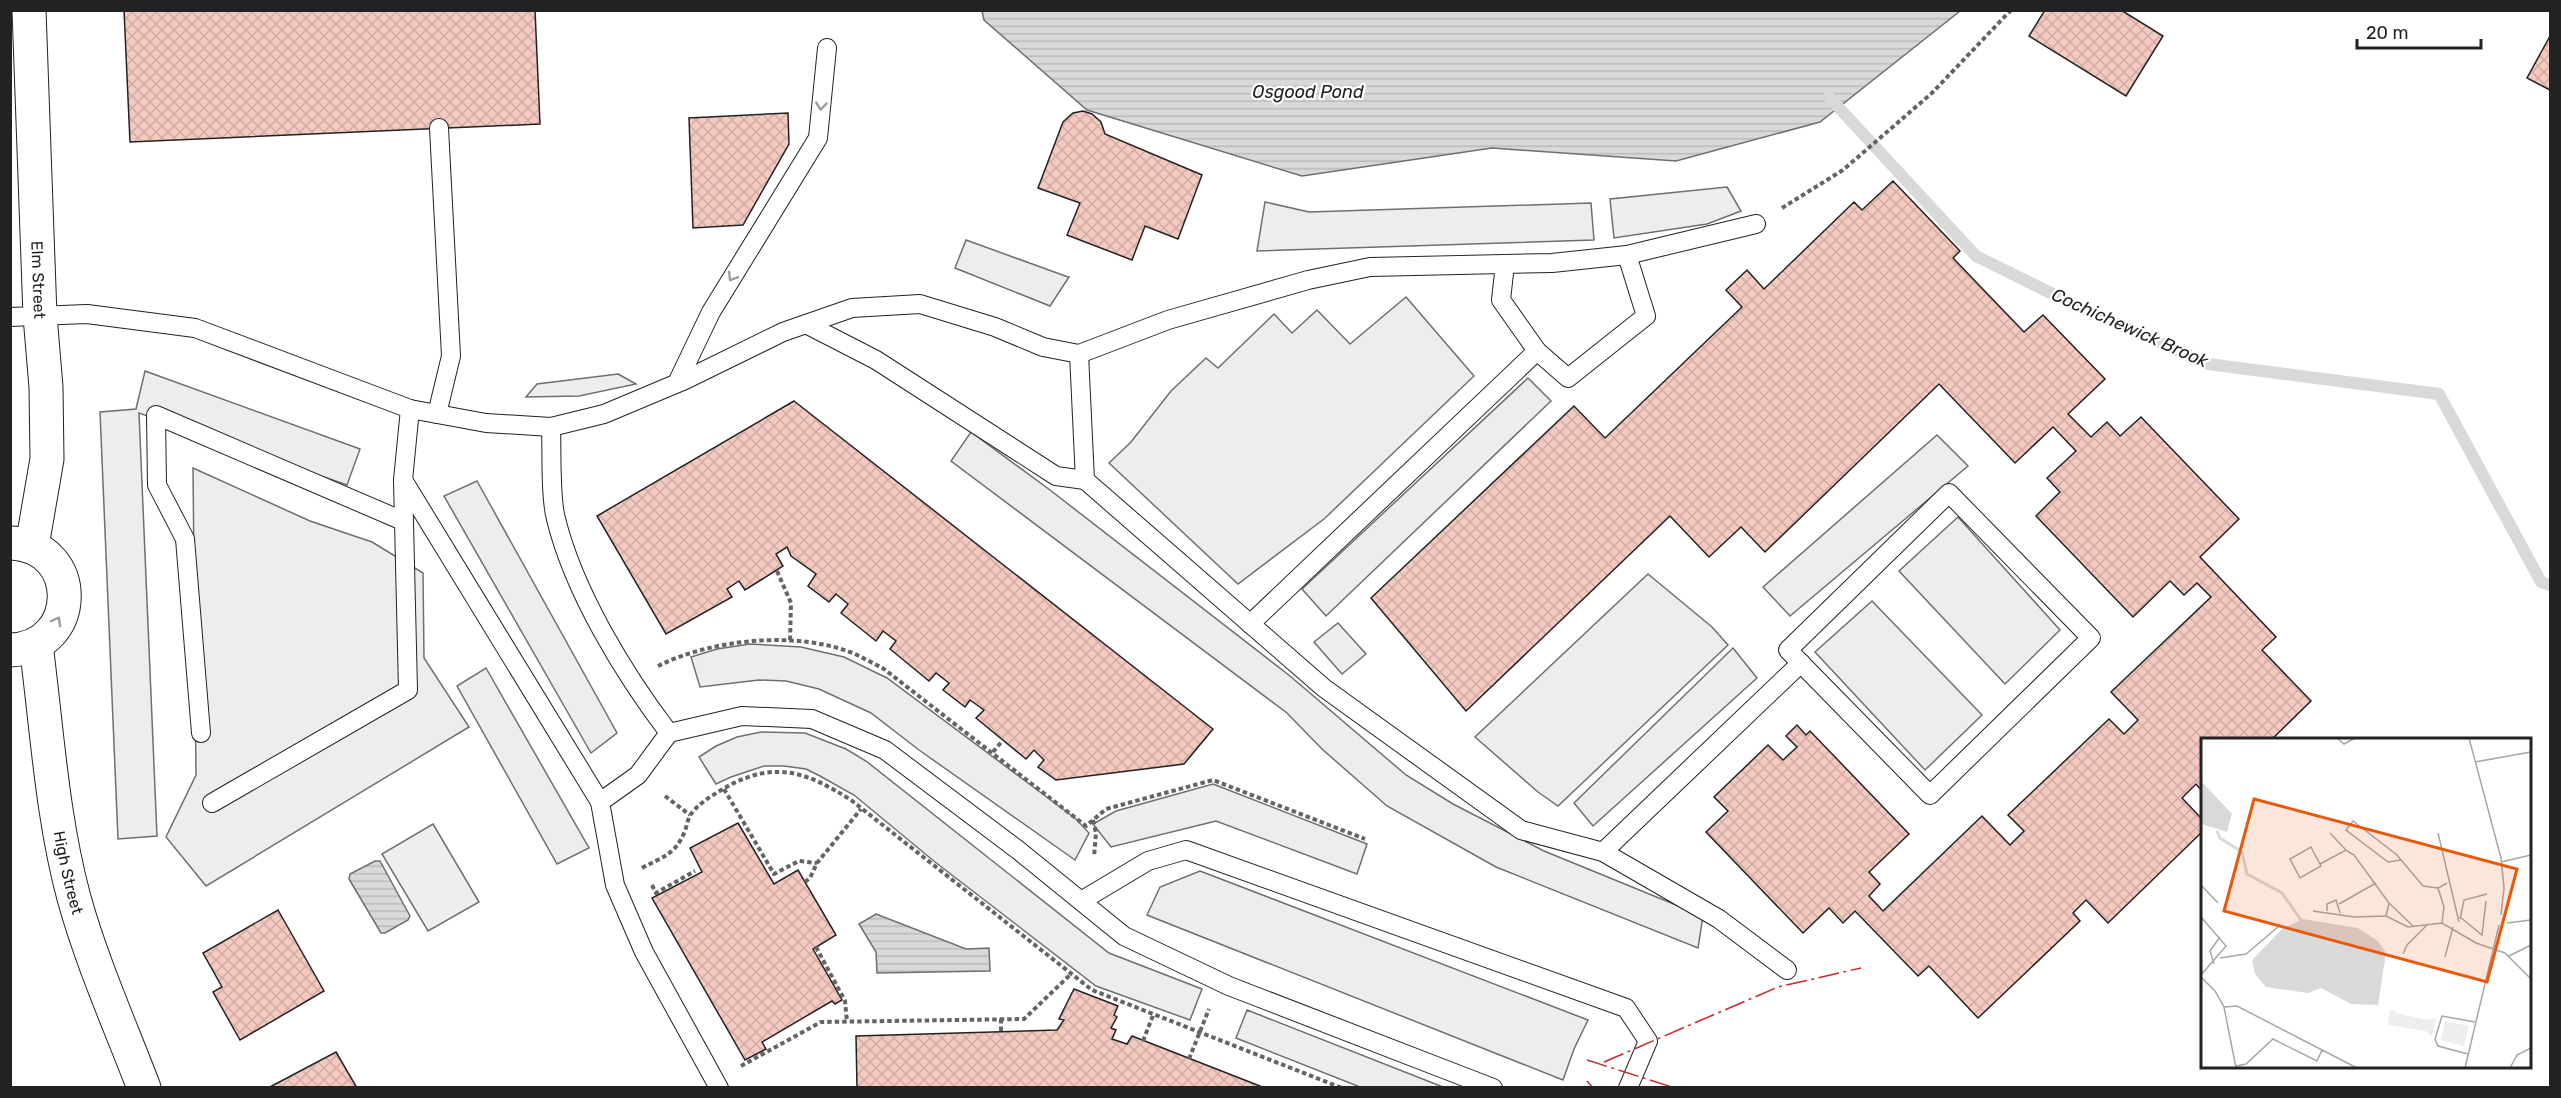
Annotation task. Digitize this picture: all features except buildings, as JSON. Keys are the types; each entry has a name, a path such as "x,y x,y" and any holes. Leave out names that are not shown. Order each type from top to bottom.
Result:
{"street":[{"name":"Elm Street","path":"21,545 47,459 46,387 25,317 29,10"},
{"path":"21,545 48,556 59,571 65,588 65,605 59,621 49,634 23,647"},
{"name":"High Street","path":"23,647 74,896 90,950 144,1088"}],"lane":[{"path":"677,383 711,312 818,138 827,48"},
{"path":"437,414 451,356 439,128"},
{"path":"25,317 87,314 195,328 410,409 486,423 551,427 604,414 677,383 783,332 852,308 920,304 995,327 1043,347 1079,354 1168,320 1328,275 1370,267 1552,263 1627,255 1756,224"},
{"path":"1505,264 1501,300 1537,351 1568,378 1646,316 1627,255"},
{"path":"806,324 876,360 1056,476 1085,480 1323,688 1521,830 1603,852 1719,919 1787,970"},
{"path":"1250,624 1537,351"},
{"path":"1079,354 1085,480"},
{"path":"212,803 408,690 403,480 410,409"},
{"path":"201,733 185,539 157,485 156,415 403,521"},
{"path":"551,427 555,517 574,576 630,679 669,733"},
{"path":"403,480 600,802 615,885 644,952 719,1088"},
{"path":"1949,493 2091,638 1930,795 1801,663 1788,650 1949,493"},
{"path":"1603,852 1801,663"},
{"path":"600,802 638,775 669,733 742,716 812,718 885,750 1018,850 1124,936 1229,986 1493,1088"},
{"path":"1081,901 1148,861 1186,850 1626,1008 1648,1041 1628,1088"}],"path":[{"path":"1756,224 1843,170 1932,93 2012,10"},
{"path":"777,571 791,603 790,642"},
{"path":"630,679 690,651 725,644 790,642 818,644 854,654 884,669 1086,826 1106,809 1213,780 1365,839"},
{"path":"993,752 1003,740"},
{"path":"695,871 656,892 642,868 676,850 690,815 712,795 724,789 760,772 788,772 819,780 851,800 1092,990 1342,1088"},
{"path":"724,789 774,874 799,861 817,863"},
{"path":"665,796 690,815"},
{"path":"805,882 810,878 817,863 861,809"},
{"path":"1093,820 1096,833 1094,857"},
{"path":"816,948 845,1001 847,1022"},
{"path":"737,1059 742,1066 821,1022 1024,1019 1071,974"},
{"path":"1189,1059 1210,1008"},
{"path":"1143,1041 1154,1013"},
{"path":"1001,1019 1001,1032"}],"shaded area":[{"path":"1727,187 1741,211 1707,224 1614,238 1610,199"},
{"path":"1265,202 1309,212 1591,203 1594,240 1257,251"},
{"path":"966,240 1069,277 1050,306 955,268"},
{"path":"1406,297 1474,376 1324,519 1238,584 1109,463 1131,442 1171,391 1206,358 1218,368 1274,314 1292,333 1317,310 1350,344"},
{"path":"145,371 360,449 347,485 139,413 157,836 118,839 100,412 136,409"},
{"path":"618,374 636,384 579,396 526,397 537,384"},
{"path":"1528,378 1551,401 1326,616 1302,589"},
{"path":"971,432 1050,490 1290,676 1406,775 1453,804 1544,851 1703,916 1698,948 1496,867 1387,806 1322,749 1287,713 951,461"},
{"path":"1937,435 1968,466 1790,616 1763,587"},
{"path":"193,468 310,521 372,542 423,573 424,658 469,727 206,886 166,837 196,775"},
{"path":"477,481 617,733 591,753 444,496"},
{"path":"1958,517 2060,630 2005,684 1899,571"},
{"path":"1648,574 1712,627 1728,645 1558,806 1538,792 1475,737"},
{"path":"1872,601 1982,715 1925,770 1815,652"},
{"path":"1338,623 1366,654 1342,674 1314,642"},
{"path":"750,644 801,647 844,657 887,678 1075,818 1089,833 1075,860 919,750 871,713 819,689 786,681 759,680 700,687 691,657 717,649"},
{"path":"1733,648 1757,678 1593,826 1574,803"},
{"path":"486,668 589,848 557,864 457,686"},
{"path":"761,732 805,733 846,749 866,761 1109,953 1202,989 1190,1020 1096,986 935,862 854,795 806,769 764,766 716,784 699,757 716,746 737,737"},
{"path":"1213,784 1367,844 1357,874 1216,821 1111,847 1093,824 1116,811"},
{"path":"433,824 479,902 428,931 382,854"},
{"path":"1200,871 1588,1020 1563,1080 1147,915 1160,887"},
{"path":"1247,1010 1443,1087 1360,1087 1236,1038"}],"water":[{"name":"Osgood Pond","path":"982,10 1960,11 1820,122 1676,161 1492,148 1302,176 1087,110 984,20"},
{"path":"375,861 380,861 410,916 408,920 385,933 381,933 349,879 350,874"},
{"path":"876,914 966,949 989,948 990,971 877,973 876,952 859,924"}],"waterway":[{"name":"Cochichewick Brook","path":"1829,97 1976,256 2079,307 2208,364 2439,394 2541,582 2550,585"}],"power":[{"path":"1604,1062 1778,987 1861,968"},
{"path":"1587,1060 1675,1088"},
{"path":"1587,1081 1593,1088"}]}
